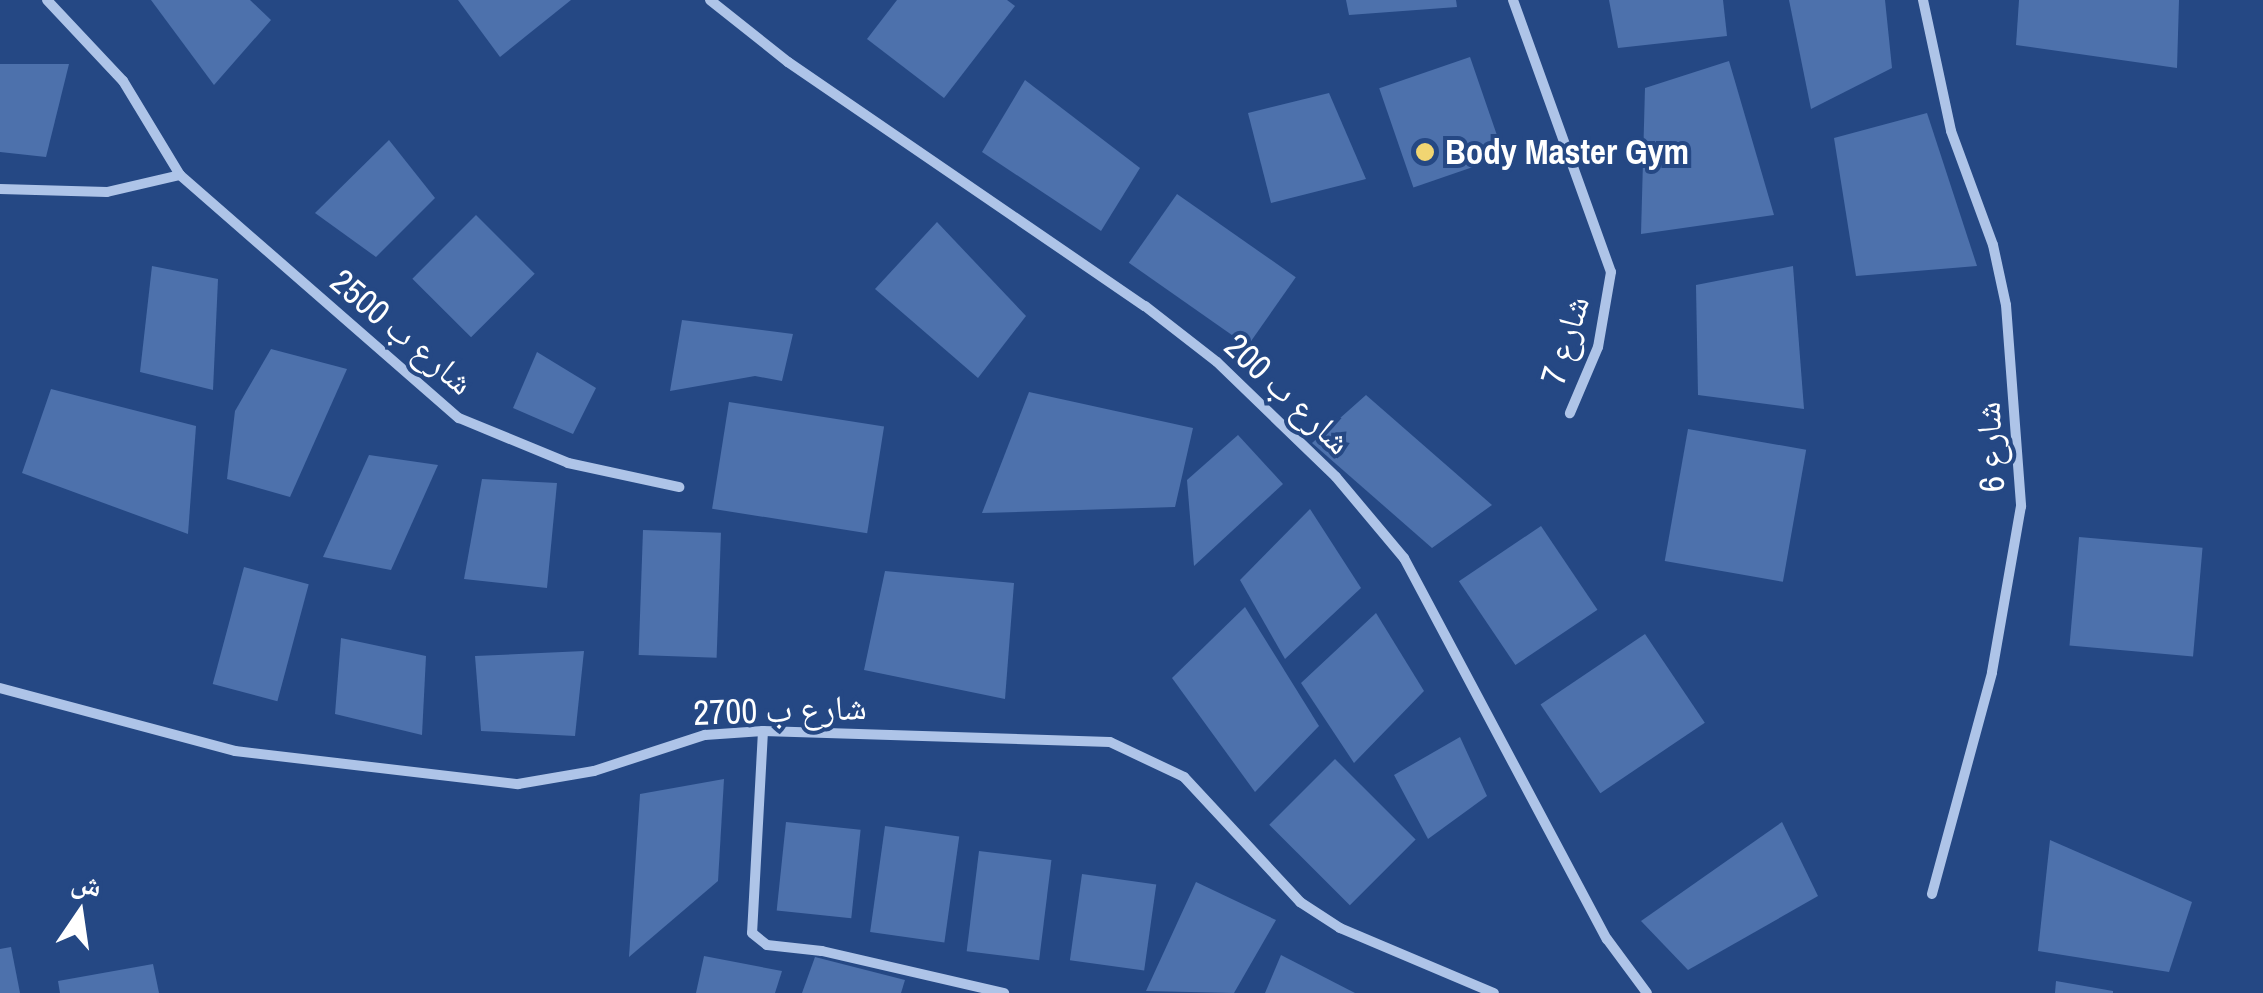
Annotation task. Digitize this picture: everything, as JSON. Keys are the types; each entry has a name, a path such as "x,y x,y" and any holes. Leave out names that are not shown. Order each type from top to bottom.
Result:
{"street":[{"name":"شارع ب 2500","path":"47,0 123,81 180,175 459,418 568,464 678,487"},
{"name":"شارع ب 200","path":"710,0 804,73 1145,306 1218,362 1336,477 1404,558 1607,939 1647,993"},
{"name":"شارع 7","path":"1514,0 1611,272 1598,347 1570,413"},
{"name":"شارع 6","path":"1923,0 1951,131 1981,208 2006,305 2021,506 1992,673 1932,894"},
{"path":"0,189 107,192 180,175"},
{"name":"شارع ب 2700","path":"0,688 235,751 518,784 594,771 670,742 763,731 1077,738 1136,750 1184,777 1300,902 1385,952 1494,993"},
{"path":"763,731 752,933 767,945 822,951 1004,993"}],"building":[{"path":"151,0 250,0 271,20 214,85"},
{"path":"458,0 571,0 500,57"},
{"path":"897,0 1007,0 1015,6 944,98 867,39"},
{"path":"1346,0 1456,0 1457,7 1349,15"},
{"path":"1609,0 1723,0 1727,36 1618,48"},
{"path":"1789,0 1885,0 1892,68 1811,109"},
{"path":"2019,0 2179,0 2177,68 2016,45"},
{"path":"1470,57 1504,156 1413,188 1379,88"},
{"path":"1729,61 1774,215 1641,234 1645,88"},
{"path":"0,64 69,64 46,157 0,152"},
{"path":"1025,80 1140,168 1101,231 982,152"},
{"path":"1329,93 1366,179 1271,203 1248,113"},
{"path":"1927,113 1977,266 1856,276 1834,138"},
{"path":"389,140 435,198 376,257 315,213"},
{"path":"1177,194 1296,277 1248,346 1129,263"},
{"path":"476,215 535,274 471,337 412,279"},
{"path":"937,222 1026,316 978,378 875,289"},
{"path":"152,266 218,279 213,390 140,372"},
{"path":"1793,266 1804,409 1698,395 1696,285"},
{"path":"682,320 793,334 782,381 755,376 670,391"},
{"path":"271,349 347,369 290,497 227,479 235,411"},
{"path":"537,352 596,388 573,434 513,408"},
{"path":"51,389 196,426 188,534 22,473"},
{"path":"1029,392 1193,428 1175,507 982,513"},
{"path":"1366,395 1492,505 1432,548 1312,443"},
{"path":"729,402 884,427 867,533 712,509"},
{"path":"1688,429 1806,450 1783,582 1665,561"},
{"path":"1238,435 1283,484 1194,566 1187,480"},
{"path":"369,455 438,465 391,570 323,557"},
{"path":"482,479 557,483 547,588 464,579"},
{"path":"1310,509 1361,588 1285,659 1240,580"},
{"path":"1541,526 1597,610 1515,665 1459,581"},
{"path":"643,530 721,533 717,658 639,655"},
{"path":"2079,537 2203,548 2193,656 2070,646"},
{"path":"244,567 309,584 277,701 213,684"},
{"path":"885,571 1014,583 1005,699 864,670"},
{"path":"1245,607 1319,726 1255,792 1172,678"},
{"path":"1376,613 1424,691 1354,763 1301,683"},
{"path":"1645,634 1705,723 1600,793 1541,704"},
{"path":"341,638 426,656 422,735 335,714"},
{"path":"584,651 575,736 481,731 475,656"},
{"path":"1460,737 1487,796 1428,839 1394,775"},
{"path":"1335,759 1416,840 1350,905 1269,825"},
{"path":"724,779 718,881 629,957 640,794"},
{"path":"786,822 861,830 851,918 777,911"},
{"path":"1782,822 1818,896 1688,970 1641,921"},
{"path":"885,826 959,836 944,942 870,932"},
{"path":"2050,840 2192,902 2169,972 2038,951"},
{"path":"979,851 1051,860 1039,960 967,951"},
{"path":"1082,874 1156,884 1144,971 1070,960"},
{"path":"1196,882 1276,920 1234,993 1146,991"},
{"path":"11,947 20,993 0,993 0,949"},
{"path":"1281,955 1355,993 1265,993"},
{"path":"704,956 782,971 775,993 696,993"},
{"path":"815,957 905,980 901,993 802,993"},
{"path":"153,964 159,993 60,993 58,981"},
{"path":"2056,981 2113,991 2113,993 2055,993"}],"place":[{"name":"Body Master Gym","path":"1425,152"}]}
